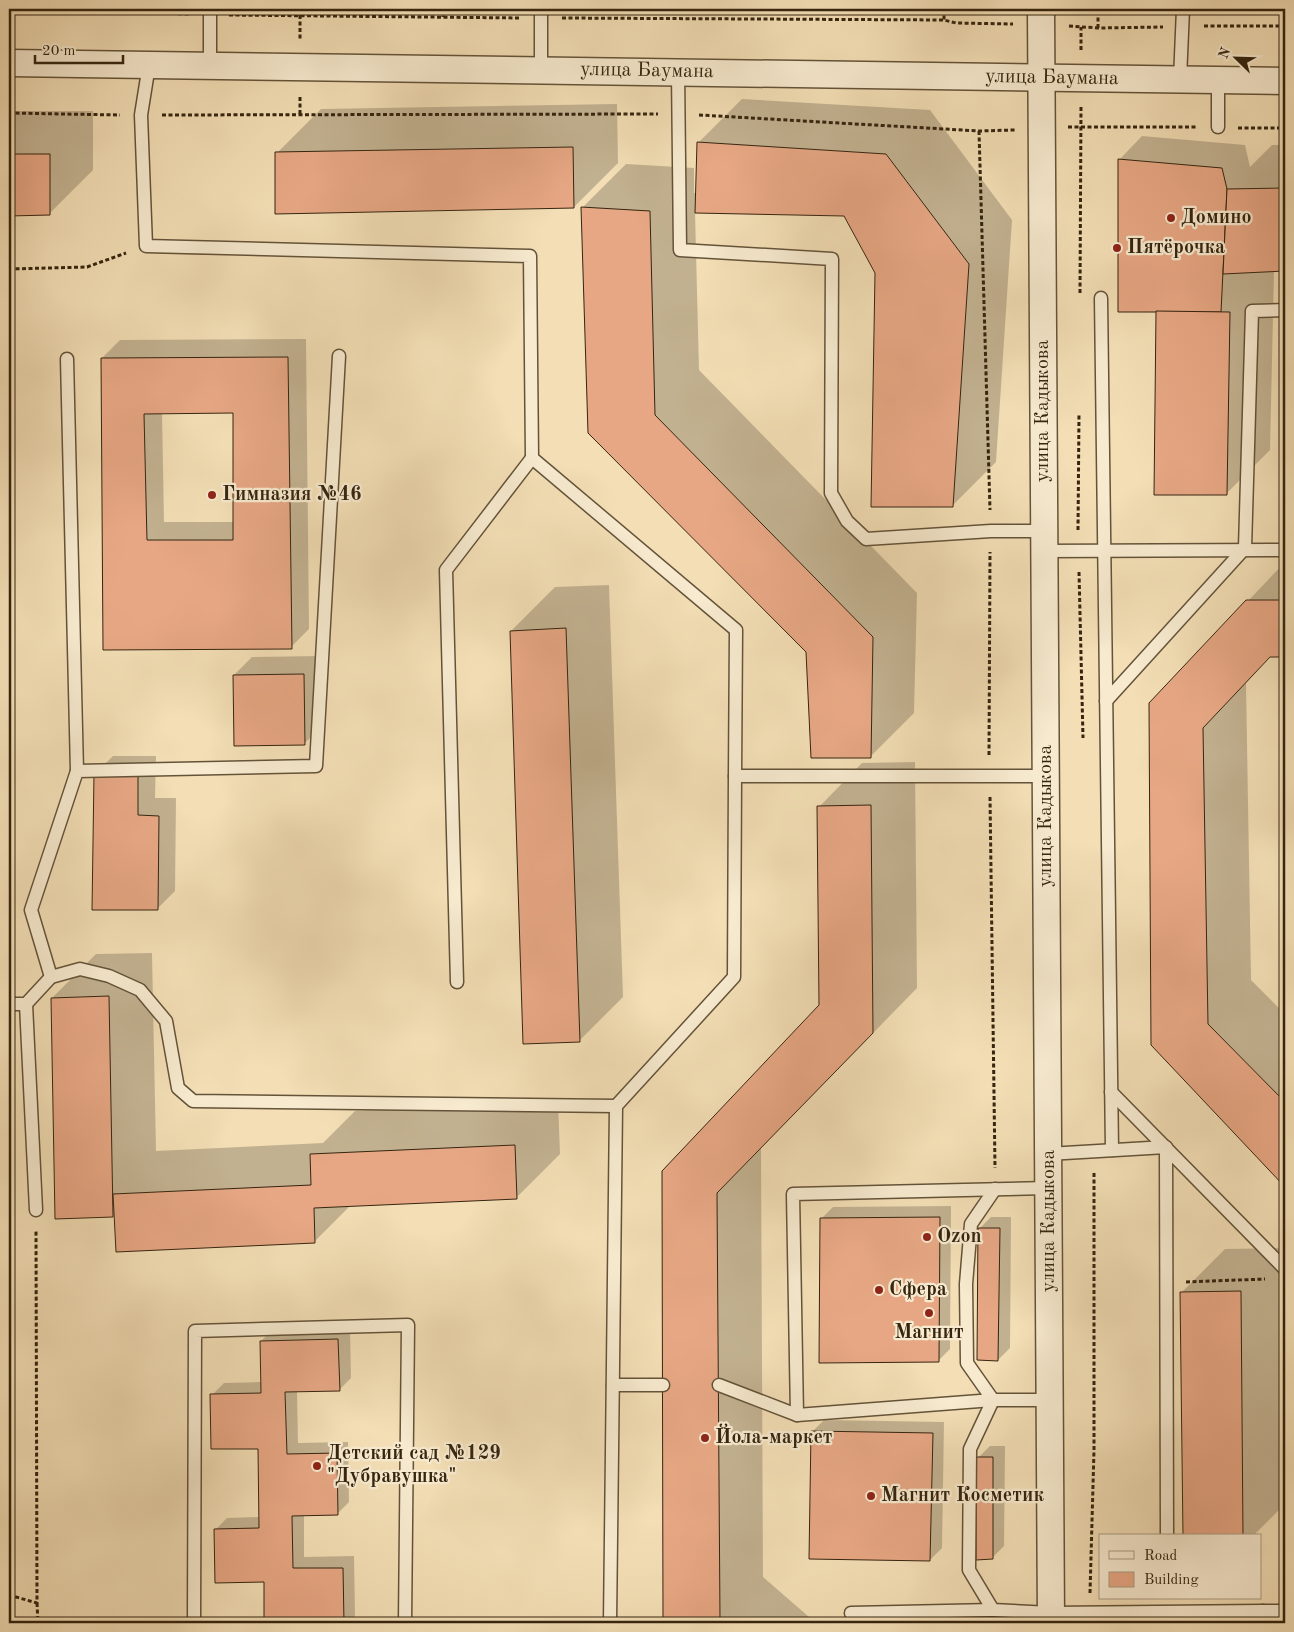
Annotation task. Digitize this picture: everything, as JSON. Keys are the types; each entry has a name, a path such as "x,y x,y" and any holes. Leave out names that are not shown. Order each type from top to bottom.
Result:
{"street":[{"name":"улица Кадыкова","path":"1041,16 1051,1618"},
{"name":"улица Баумана","path":"9,63 541,69 1041,79 1285,81"}],"lane":[{"path":"1180,79 1183,9"},
{"path":"210,12 210,66"},
{"path":"541,13 541,69"},
{"path":"149,66 141,115 146,246 530,256 532,458 446,570 457,982"},
{"path":"678,72 680,250 832,259 832,493 847,521 866,539 991,531 1104,550 1245,548 1285,550"},
{"path":"1218,80 1218,127"},
{"path":"1101,298 1112,1150"},
{"path":"1106,701 1245,548 1252,311 1285,310"},
{"path":"77,771 316,766 339,356"},
{"path":"51,977 31,910 77,771 67,359"},
{"path":"532,458 736,630 734,977 616,1106 610,1623"},
{"path":"735,776 1046,776"},
{"path":"36,1210 26,1004 51,977 80,969 109,976 140,990 166,1021 178,1088 193,1101 616,1106"},
{"path":"9,1004 26,1004"},
{"path":"1111,1092 1285,1269"},
{"path":"1048,1154 1166,1148"},
{"path":"1166,1148 1167,1534"},
{"path":"797,1414 793,1194 1048,1188"},
{"path":"993,1400 967,1363 966,1284 971,1224 995,1189"},
{"path":"194,1623 195,1331 408,1324 405,1623"},
{"path":"613,1385 663,1385"},
{"path":"718,1385 797,1414 993,1400 1050,1400"},
{"path":"993,1400 970,1449 969,1570 993,1610"},
{"path":"1167,1600 1167,1612"},
{"path":"851,1613 993,1610 1051,1618 1118,1618 1167,1612 1285,1611"},
{"path":"1252,1623 1263,1611"}],"path":[{"path":"9,9 444,17 541,13 944,20 956,23 1041,16 1098,28 1285,26"},
{"path":"443,9 444,17"},
{"path":"944,9 944,20"},
{"path":"1098,9 1098,28"},
{"path":"9,113 141,115 678,114 979,131 1092,126 1285,128"},
{"path":"979,131 991,531 989,776 995,1189"},
{"path":"9,269 87,267 146,246"},
{"path":"36,1210 38,1623"},
{"path":"1166,1282 1275,1278"},
{"path":"9,1595 37,1603"}],"building":[{"path":"697,142 886,154 969,264 953,507 871,507 875,273 844,216 695,213"},
{"path":"573,147 574,208 275,214 275,152"},
{"path":"9,154 50,154 50,215 9,216"},
{"name":"Домино","path":"1118,159 1222,168 1227,189 1221,312 1118,312"},
{"path":"1285,188 1285,271 1223,274 1227,189"},
{"path":"581,207 650,211 655,415 873,637 871,758 811,758 806,652 588,433"},
{"path":"1156,311 1230,312 1227,495 1154,495"},
{"path":"288,357 292,649 103,650 101,358","holes":["233,413 233,540 147,540 144,414"]},
{"path":"1246,600 1285,600 1285,657 1270,657 1203,728 1208,1024 1285,1102 1285,1187 1151,1045 1149,703"},
{"path":"566,628 580,1042 523,1044 510,631"},
{"path":"304,674 305,745 234,746 233,675"},
{"path":"94,773 138,774 138,815 159,816 158,910 92,910"},
{"path":"871,805 873,1033 717,1193 720,1621 722,1623 663,1623 662,1171 819,1005 817,806"},
{"path":"109,996 113,1217 55,1219 51,998"},
{"path":"515,1145 517,1199 314,1208 315,1243 116,1252 113,1194 311,1185 310,1154"},
{"name":"Сфера","path":"940,1217 939,1362 819,1363 820,1218"},
{"path":"978,1228 1000,1228 998,1361 977,1360"},
{"path":"1241,1291 1243,1534 1183,1534 1180,1292"},
{"path":"338,1339 340,1391 285,1392 287,1454 337,1453 338,1515 292,1516 293,1568 343,1568 344,1623 264,1623 264,1582 215,1583 214,1529 259,1528 258,1449 211,1449 210,1394 261,1393 260,1341"},
{"name":"Магнит Косметик","path":"811,1431 933,1433 930,1561 809,1559"},
{"path":"976,1457 993,1457 993,1559 976,1560"}],"place":[{"name":"Домино","path":"1171,218"},
{"name":"Пятёрочка","path":"1117,248"},
{"name":"Гимназия №46","path":"212,495"},
{"name":"Ozon","path":"927,1237"},
{"name":"Сфера","path":"879,1290"},
{"name":"Магнит","path":"929,1313"},
{"name":"Йола-маркет","path":"705,1438"},
{"name":"Детский сад №129 \"Дубравушка\"","path":"317,1466"},
{"name":"Магнит Косметик","path":"871,1496"}]}
